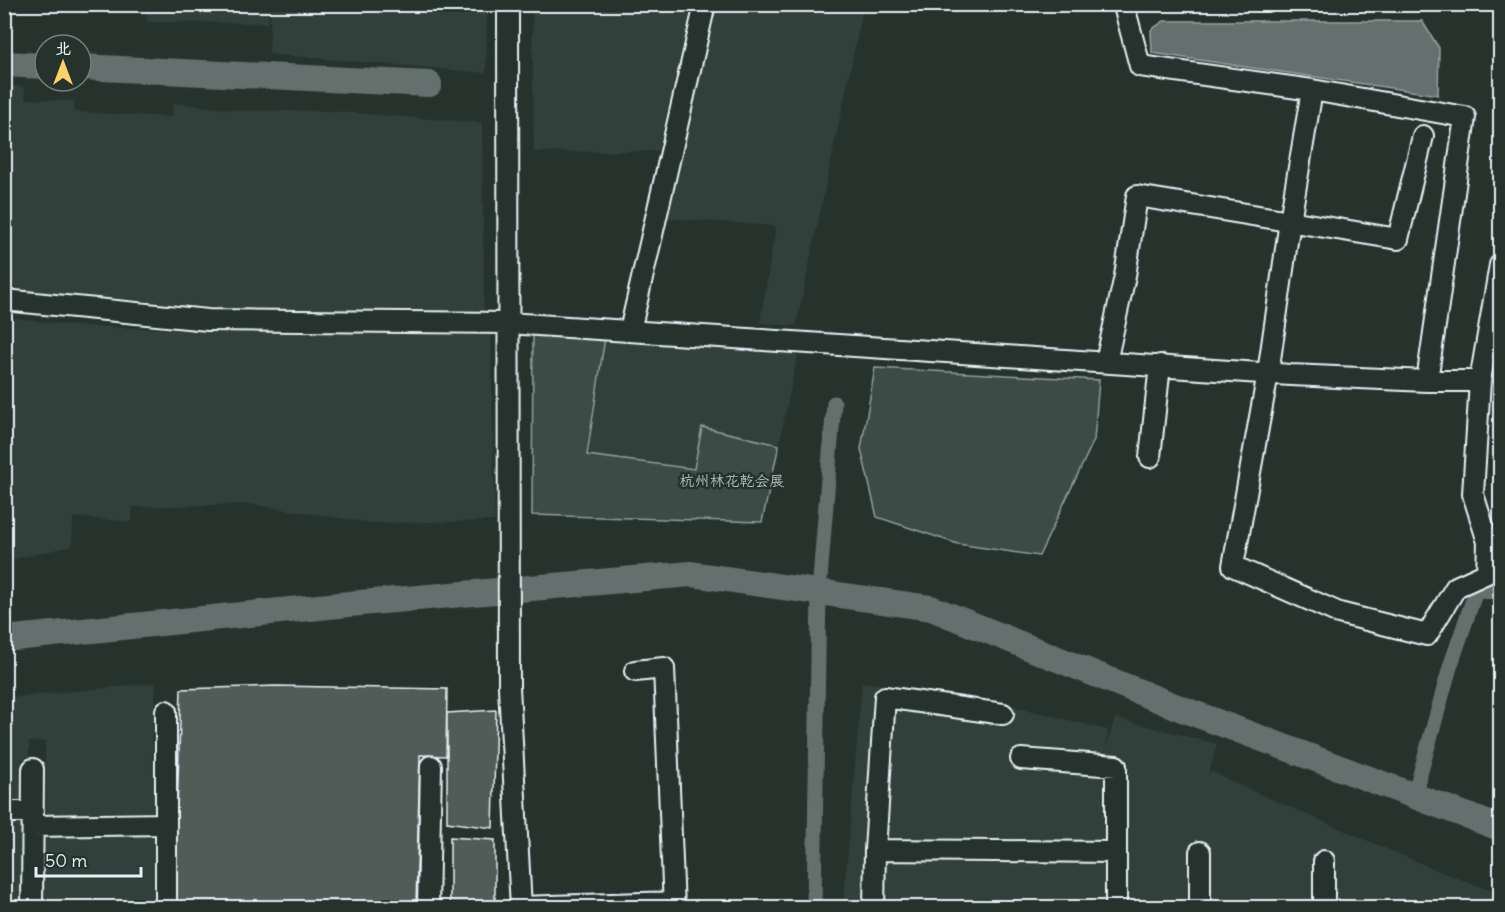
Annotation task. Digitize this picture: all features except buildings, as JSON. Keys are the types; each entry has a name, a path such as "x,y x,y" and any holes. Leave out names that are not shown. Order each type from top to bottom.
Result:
{"street":[{"path":"508,4 508,642 520,907 674,905 664,668 635,671"},
{"path":"630,331 705,4"},
{"path":"1125,10 1140,66 1312,90 1465,117 1427,381"},
{"path":"1312,90 1268,373 1233,566 1339,613 1427,635 1456,587 1494,568 1473,494 1480,381 1500,265"},
{"path":"1106,362 1125,276 1137,196 1398,239 1423,136"},
{"path":"4,300 208,320 508,323 1268,373 1427,381 1480,381"},
{"path":"1150,457 1160,365"},
{"path":"874,908 875,850 885,697 1003,714"},
{"path":"166,711 166,908"},
{"path":"1021,759 1116,766 1116,908"},
{"path":"428,908 431,766"},
{"path":"32,908 33,769"},
{"path":"4,812 33,819 166,824"},
{"path":"875,850 1116,852"},
{"path":"1200,852 1200,908"},
{"path":"1324,861 1324,908"}],"shaded area":[{"path":"715,4 864,5 796,326 760,323 776,226 666,218 705,8 714,8"},
{"path":"147,5 269,5 268,23 147,22"},
{"path":"271,5 487,5 486,73 269,54"},
{"path":"532,5 692,5 658,151 534,152"},
{"path":"1164,21 1422,21 1439,48 1438,95 1152,53 1151,30"},
{"path":"4,85 25,87 25,99 74,101 74,112 173,117 172,103 246,111 329,111 482,123 484,315 242,310 17,290 12,282 5,282"},
{"path":"5,317 78,326 250,332 491,335 495,521 372,523 250,504 132,507 132,522 73,517 72,546 5,561"},
{"name":"杭州林花乾会展","path":"605,337 798,352 779,445 702,427 695,469 587,455"},
{"path":"862,682 981,698 1108,730 1106,747 1115,718 1217,744 1208,776 1211,771 1436,870 1500,894 1500,908 843,908"},
{"path":"156,683 152,736 155,811 46,815 45,741 29,742 29,759 21,760 24,803 5,802 5,698"},
{"path":"4,819 24,819 23,907 5,907"},
{"path":"154,833 153,907 43,907 43,837"}],"green space":[{"name":"杭州林花乾会展","path":"533,330 605,337 587,455 694,469 702,427 779,445 762,522 532,515"},
{"path":"875,368 1099,380 1094,440 1039,556 958,544 877,517 861,449"}],"waterway":[{"path":"4,64 33,65"},
{"path":"93,68 429,84"},
{"path":"814,908 819,592 834,403"},
{"path":"4,639 349,604 691,574 931,608 1177,707 1500,828"},
{"path":"1414,796 1450,667 1476,591 1500,592"}]}
